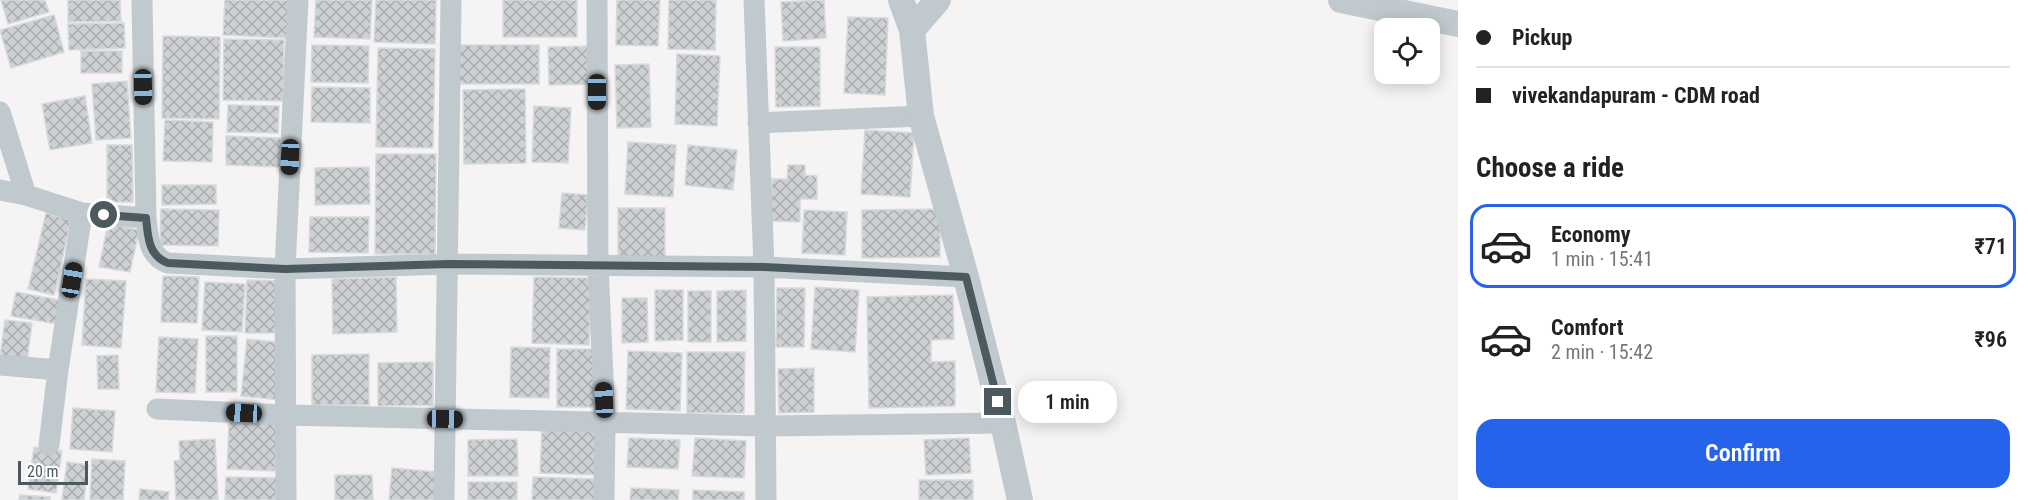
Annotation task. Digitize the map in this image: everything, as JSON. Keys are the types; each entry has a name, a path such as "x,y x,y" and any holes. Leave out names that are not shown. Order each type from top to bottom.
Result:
{"street":[{"path":"142,0 146,218 152,252 162,261 285,269 449,264 764,267 966,277"},
{"path":"286,500 285,269 298,0"},
{"path":"444,500 451,0"},
{"path":"597,0 598,265 605,423 604,500"},
{"path":"754,0 764,267 766,500"},
{"path":"902,0 912,30 921,116 966,277 1020,500"},
{"path":"912,30 939,0"},
{"path":"1341,0 1458,24"},
{"path":"0,112 26,195"},
{"path":"758,123 921,116"},
{"path":"0,190 26,195 82,213 146,218"},
{"path":"49,445 82,213"},
{"path":"0,365 58,370"},
{"path":"157,409 287,415 764,426 1003,423"}],"building":[{"path":"1,0 45,0 49,12 8,24"},
{"path":"68,0 120,0 121,21 68,22"},
{"path":"225,0 290,0 288,38 223,35"},
{"path":"316,0 372,0 370,39 314,37"},
{"path":"376,0 436,0 435,44 374,42"},
{"path":"503,0 577,0 577,37 503,37"},
{"path":"617,0 660,0 658,46 616,45"},
{"path":"669,0 716,0 715,50 668,49"},
{"path":"824,0 826,38 783,41 781,2"},
{"path":"54,15 64,52 11,68 0,30"},
{"path":"848,17 888,18 885,95 844,93"},
{"path":"124,23 125,48 69,50 68,24"},
{"path":"163,36 220,37 219,119 162,118"},
{"path":"224,39 284,40 283,101 223,100"},
{"path":"312,45 369,46 368,83 311,82"},
{"path":"459,45 539,45 539,84 459,84"},
{"path":"593,46 594,84 549,85 548,47"},
{"path":"775,47 820,47 820,106 776,107"},
{"path":"378,48 435,49 433,148 376,147"},
{"path":"81,51 122,51 122,73 81,73"},
{"path":"677,54 720,56 717,126 675,124"},
{"path":"649,64 651,127 617,128 615,65"},
{"path":"127,81 131,138 96,140 92,84"},
{"path":"312,87 370,88 370,123 311,122"},
{"path":"525,89 526,163 464,164 463,90"},
{"path":"85,96 92,143 50,150 42,104"},
{"path":"228,105 279,106 278,133 227,132"},
{"path":"534,106 571,108 568,163 532,162"},
{"path":"165,120 213,122 212,162 163,161"},
{"path":"865,130 914,133 910,197 861,194"},
{"path":"226,136 281,138 280,167 226,165"},
{"path":"628,142 676,145 673,197 625,194"},
{"path":"107,145 132,145 133,202 107,202"},
{"path":"688,145 737,150 733,190 685,185"},
{"path":"376,154 436,154 435,254 375,254"},
{"path":"788,165 805,165 805,175 817,176 817,199 800,199 800,222 771,221 772,179 787,179"},
{"path":"369,167 370,204 315,205 315,168"},
{"path":"162,185 216,185 216,204 162,205"},
{"path":"562,193 588,195 585,230 559,228"},
{"path":"618,208 665,208 665,257 618,257"},
{"path":"161,209 219,210 218,246 160,245"},
{"path":"940,209 940,257 862,258 862,210"},
{"path":"804,210 847,212 845,255 802,253"},
{"path":"46,213 71,220 54,295 28,289"},
{"path":"310,217 369,217 368,253 309,252"},
{"path":"108,224 139,230 130,272 99,267"},
{"path":"163,276 199,277 197,323 161,322"},
{"path":"396,277 397,332 333,334 332,279"},
{"path":"534,277 591,278 589,345 532,343"},
{"path":"86,279 126,281 121,348 82,345"},
{"path":"247,280 281,281 279,333 245,333"},
{"path":"205,282 245,284 242,332 202,330"},
{"path":"815,287 859,290 855,352 811,349"},
{"path":"777,288 805,288 804,347 776,347"},
{"path":"655,290 683,290 683,340 655,341"},
{"path":"746,290 746,341 717,342 717,291"},
{"path":"688,291 711,291 711,342 688,342"},
{"path":"16,292 60,300 56,324 11,316"},
{"path":"953,295 954,339 931,340 931,362 955,361 955,406 869,408 867,297"},
{"path":"622,298 647,298 648,342 622,343"},
{"path":"5,320 32,323 27,361 0,357"},
{"path":"206,336 237,336 237,392 206,392"},
{"path":"159,337 198,339 195,393 156,392"},
{"path":"247,339 285,343 279,400 241,396"},
{"path":"511,347 550,348 549,398 510,397"},
{"path":"557,349 597,349 596,407 557,407"},
{"path":"628,351 682,353 680,411 626,409"},
{"path":"687,352 745,352 744,413 687,413"},
{"path":"369,354 369,405 312,405 312,355"},
{"path":"118,355 119,389 98,389 97,356"},
{"path":"433,362 433,405 378,406 378,363"},
{"path":"814,368 814,412 779,413 778,369"},
{"path":"73,408 115,411 112,452 70,449"},
{"path":"229,422 278,424 275,471 227,469"},
{"path":"542,428 599,431 596,475 540,473"},
{"path":"629,438 680,440 678,469 627,467"},
{"path":"695,438 746,441 744,478 692,476"},
{"path":"969,438 971,473 926,475 924,440"},
{"path":"215,439 218,500 176,500 174,461 180,460 179,441"},
{"path":"517,439 518,476 468,476 468,440"},
{"path":"34,447 62,451 56,493 28,489"},
{"path":"92,459 125,461 123,500 90,500"},
{"path":"67,462 88,465 84,500 62,500"},
{"path":"392,468 437,472 435,500 389,500"},
{"path":"335,475 372,475 373,500 335,500"},
{"path":"226,477 277,478 276,500 225,500"},
{"path":"533,477 597,479 596,500 532,500"},
{"path":"919,480 973,480 973,500 919,500"},
{"path":"468,482 517,482 517,500 468,500"},
{"path":"631,488 679,490 678,500 630,500"},
{"path":"140,489 169,492 168,500 139,500"},
{"path":"693,490 744,492 744,500 693,500"},
{"path":"20,495 50,497 50,500 19,500"}],"route":[{"path":"104,215 146,218 152,252 168,263 285,269 449,264 764,267 966,277 998,402"}]}
